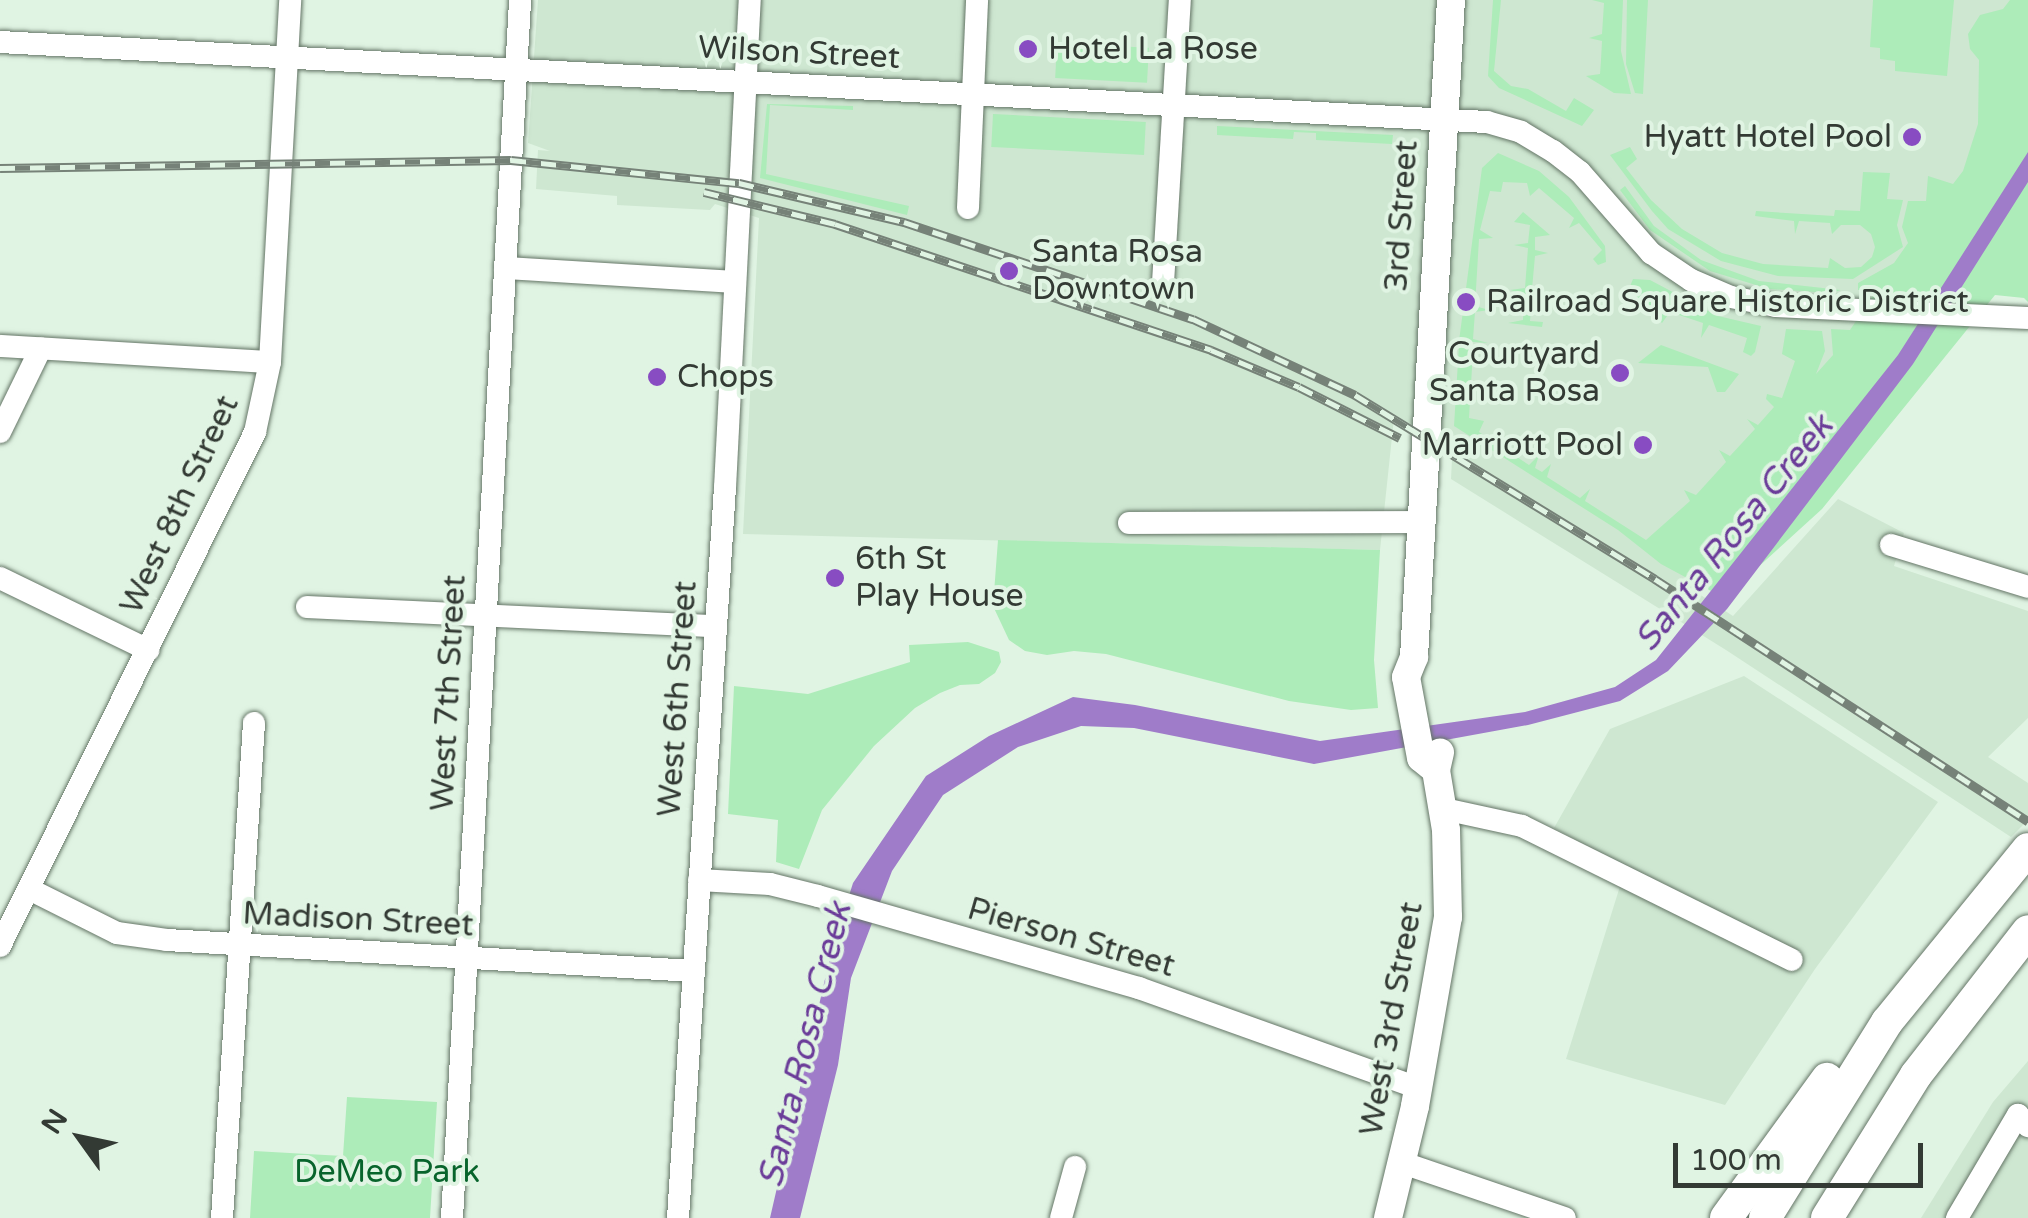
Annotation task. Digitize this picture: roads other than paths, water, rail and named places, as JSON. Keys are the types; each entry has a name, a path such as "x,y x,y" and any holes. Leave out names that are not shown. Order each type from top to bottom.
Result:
{"highway":[{"path":"1765,1218 1842,1088 1912,988 1982,900 2028,850"},
{"path":"1826,1218 1892,1111 2024,936"},
{"path":"1726,1218 1836,1068 1912,988"},
{"path":"1844,1218 1892,1111"}],"main road":[{"name":"3rd Street","path":"1424,436 1452,0"},
{"name":"West 3rd Street","path":"1388,1218 1418,1088 1448,917 1444,809 1436,770 1440,751 1423,673 1414,657 1424,436"}],"street":[{"name":"West 8th Street","path":"0,946 255,432 270,362 290,0"},
{"name":"West 7th Street","path":"452,1218 520,0"},
{"name":"West 6th Street","path":"678,1218 750,0"},
{"path":"968,208 976,0"},
{"path":"1164,283 1180,0"},
{"name":"Wilson Street","path":"0,42 1443,118 1521,132 1580,172 1640,243 1690,280 1754,302 2028,318"},
{"path":"505,268 734,282"},
{"path":"0,346 270,362"},
{"path":"0,432 41,348"},
{"path":"1129,522 1418,522"},
{"path":"1890,545 2028,588"},
{"path":"0,578 148,650"},
{"path":"307,608 715,626"},
{"path":"222,1218 254,723"},
{"path":"1444,809 1522,826 1792,960"},
{"name":"Pierson Street","path":"699,880 770,884 1139,988 1418,1088"},
{"name":"Madison Street","path":"28,888 117,932 238,946 694,971"},
{"path":"1957,1218 2023,1120"},
{"path":"1402,1163 1565,1218"},
{"path":"1061,1218 1075,1166"}],"railway":[{"path":"0,168 511,160 739,183 904,222 1193,319 1355,395 1655,579 2028,821"},
{"path":"704,192 835,224 1211,350 1299,387 1400,438"}],"place":[{"name":"Hotel La Rose","path":"1028,49"},
{"name":"Hyatt Hotel Pool","path":"1912,137"},
{"name":"Santa Rosa Downtown","path":"1009,271"},
{"name":"Railroad Square Historic District","path":"1466,302"},
{"name":"Courtyard Santa Rosa","path":"1620,373"},
{"name":"Chops","path":"657,377"},
{"name":"Marriott Pool","path":"1643,445"},
{"name":"6th St Play House","path":"835,578"}],"water label":[{"name":"Santa Rosa Creek","path":"1734,533"},
{"name":"Santa Rosa Creek","path":"805,1045"}],"park label":[{"name":"DeMeo Park","path":"387,1172"}]}
